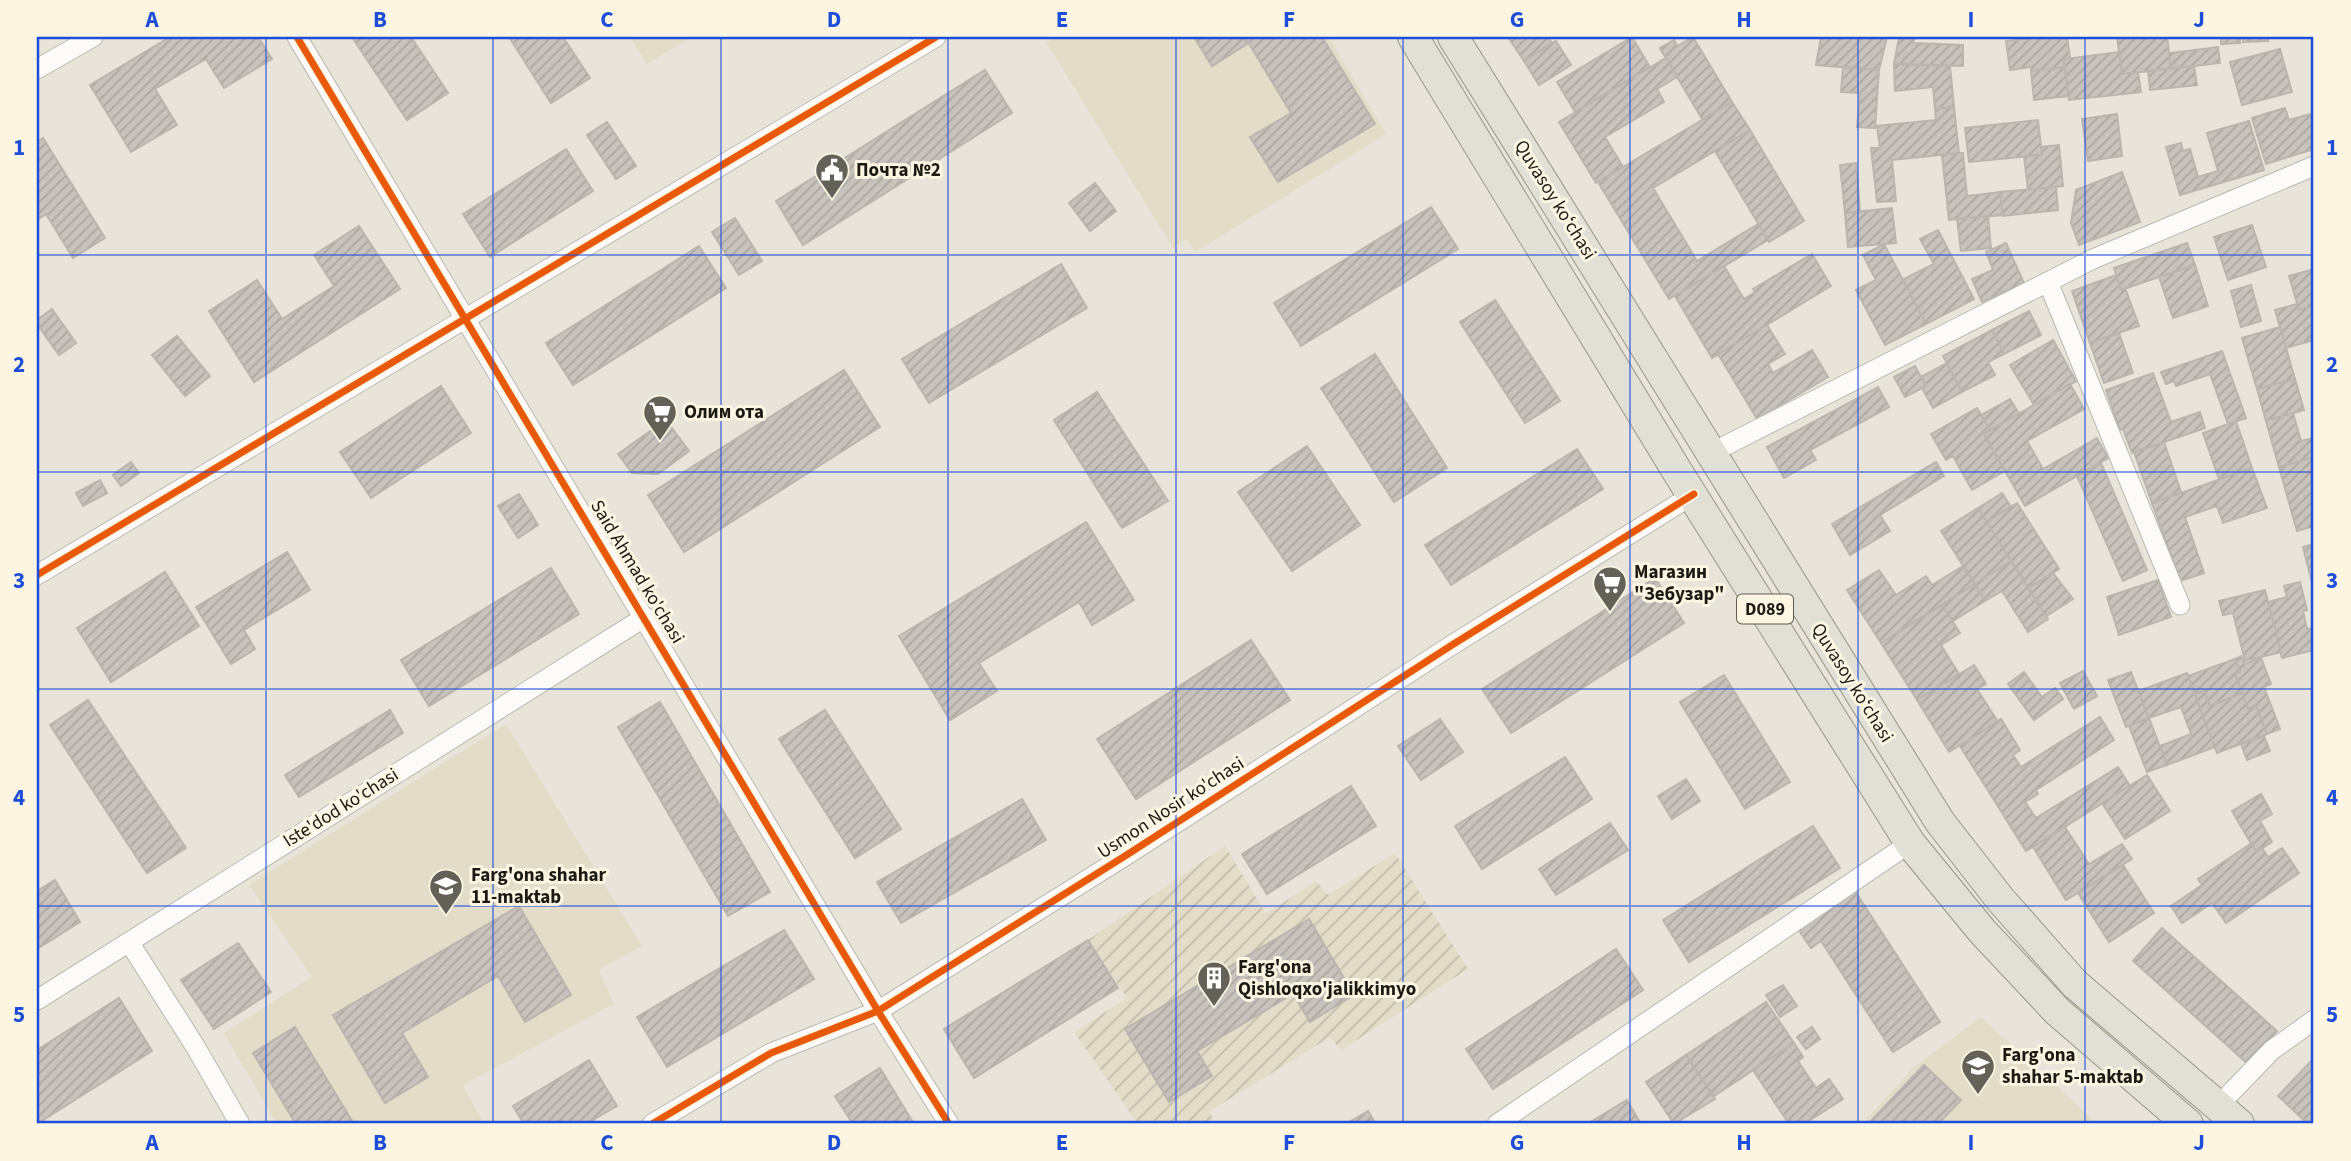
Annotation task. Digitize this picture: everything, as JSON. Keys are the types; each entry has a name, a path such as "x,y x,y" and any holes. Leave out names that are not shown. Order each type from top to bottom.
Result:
{"main road":[{"name":"Quvasoy koʻchasi","path":"1413,37 1677,471 1694,494 1910,844 1982,931 2058,1012 2188,1124"},
{"name":"Quvasoy koʻchasi","path":"1453,37 1940,822 1983,877 2075,984 2228,1115"}],"street":[{"path":"37,69 93,37"},
{"name":"Said Ahmad ko'chasi","path":"297,37 878,1011 949,1124"},
{"path":"37,575 936,37"},
{"path":"1711,453 2105,253 2314,166"},
{"path":"2048,282 2180,605"},
{"name":"Usmon Nosir ko'chasi","path":"652,1124 771,1053 878,1011 1694,494"},
{"name":"Iste'dod ko'chasi","path":"37,1000 645,617"},
{"path":"1497,1124 1910,844"},
{"path":"129,942 195,1046 240,1124"},
{"path":"2228,1115 2272,1051 2314,1020"}],"shaded area":[{"path":"630,37 692,37 647,64"},
{"path":"1055,37 1329,37 1386,134 1195,252 1186,239 1173,248 1046,42"},
{"name":"Farg'ona shahar 11-maktab","path":"506,724 642,946 599,970 614,1004 463,1085 484,1124 277,1124 224,1033 312,977 249,885"},
{"name":"Farg'ona Qishloqxo'jalikkimyo","path":"1225,846 1266,914 1316,881 1328,895 1395,853 1468,969 1341,1050 1330,1037 1210,1111 1213,1119 1204,1124 1138,1124 1074,1032 1127,998 1088,940"},
{"name":"Farg'ona shahar 5-maktab","path":"1981,1017 2098,1124 1862,1124 1913,1068"}],"building":[{"path":"170,37 258,37 272,59 224,88 206,59 155,89 177,125 131,152 90,85"},
{"path":"352,37 411,37 448,93 407,120"},
{"path":"509,37 563,37 590,78 551,103"},
{"path":"1194,37 1243,37 1247,44 1212,66"},
{"path":"1245,37 1322,37 1375,124 1278,182 1250,137 1291,113"},
{"path":"1508,37 1548,37 1552,43 1524,61"},
{"path":"1632,37 1650,67 1575,112 1557,82"},
{"path":"1693,37 1732,102 1702,119 1660,48 1674,40 1677,46"},
{"path":"1821,37 1887,37 1879,70 1816,65"},
{"path":"1899,37 1915,37 1913,43 1963,45 1963,66 1894,64"},
{"path":"2067,37 2070,58 2064,59 2065,67 2031,71 2031,67 2010,70 2006,41"},
{"path":"2117,37 2167,37 2171,69 2122,74"},
{"path":"2221,37 2240,37 2240,43 2221,44"},
{"path":"2243,37 2268,37 2268,41 2243,42"},
{"path":"1556,41 1571,65 1539,85 1524,61"},
{"path":"2218,47 2220,63 2171,69 2169,53"},
{"path":"2280,49 2292,92 2242,105 2230,62"},
{"path":"2119,52 2122,74 2138,72 2141,92 2069,100 2064,59"},
{"path":"1666,58 1677,77 1657,89 1664,102 1605,137 1623,167 1596,183 1559,122"},
{"path":"1894,64 1950,66 1954,107 1935,109 1933,87 1895,91"},
{"path":"2194,66 2197,85 2150,90 2148,71"},
{"path":"1843,67 1879,70 1875,128 1857,127 1860,93 1841,92"},
{"path":"2065,67 2068,96 2034,100 2031,71"},
{"path":"985,70 1012,113 803,245 776,201"},
{"path":"1732,102 1750,130 1653,188 1697,261 1758,224 1768,240 1669,299 1598,182"},
{"path":"1954,107 1959,153 1892,160 1896,201 1877,202 1871,148 1880,148 1877,126 1936,120 1935,109"},
{"path":"2285,108 2289,120 2314,113 2314,149 2266,164 2252,118"},
{"path":"2117,114 2122,156 2088,161 2082,119"},
{"path":"2038,120 2042,155 1969,162 1965,128"},
{"path":"2249,121 2264,170 2180,195 2166,147 2181,143 2183,151 2190,149 2198,177 2218,171 2207,133"},
{"path":"607,122 636,166 616,179 587,135"},
{"path":"1750,130 1804,221 1769,242 1715,151"},
{"path":"43,138 105,238 73,258 46,214 37,220 37,142"},
{"path":"2059,145 2063,186 2028,190 2024,156 2042,155 2041,147"},
{"path":"566,149 593,191 490,257 463,214"},
{"path":"1963,153 1967,196 2000,192 2003,215 1949,220 1942,155"},
{"path":"1856,163 1860,211 1845,213 1840,165"},
{"path":"2122,172 2140,222 2079,245 2071,223 2076,190"},
{"path":"1095,183 1116,211 1090,231 1069,203"},
{"path":"2056,187 2058,210 2003,216 2000,192"},
{"path":"1431,207 1458,249 1301,346 1274,303"},
{"path":"1892,208 1896,243 1848,247 1845,213"},
{"path":"1988,216 1991,248 1961,251 1957,219"},
{"path":"735,218 762,261 739,275 712,232"},
{"path":"2252,225 2266,267 2228,280 2214,237"},
{"path":"359,226 400,289 254,382 209,311 257,280 282,319 334,286 314,255"},
{"path":"1938,230 1974,299 1926,324 1902,280 1934,264 1920,239"},
{"path":"2006,243 2024,283 1982,302 1972,279 1993,270 1986,252"},
{"path":"2187,243 2195,265 2121,290 2114,268"},
{"path":"1884,244 1926,324 1885,345 1856,290 1876,280 1863,255"},
{"path":"699,246 726,288 573,385 546,343"},
{"path":"1812,254 1831,286 1712,358 1675,296 1724,266 1744,299 1755,292 1753,289"},
{"path":"1061,264 1087,308 929,403 902,359"},
{"path":"2195,265 2208,306 2173,318 2159,277"},
{"path":"2314,269 2314,305 2299,310 2289,276"},
{"path":"2116,275 2121,290 2125,288 2139,326 2090,343 2072,291"},
{"path":"2251,285 2261,321 2241,327 2231,291"},
{"path":"1495,300 1560,401 1525,423 1460,322"},
{"path":"2297,304 2299,310 2314,305 2314,340 2286,348 2275,310"},
{"path":"52,309 76,343 59,355 37,324 37,320"},
{"path":"2029,311 2041,335 2004,354 1992,330"},
{"path":"1767,325 1785,354 1768,364 1773,373 1812,350 1828,377 1757,419 1718,354"},
{"path":"2280,327 2295,379 2257,389 2242,338"},
{"path":"1992,330 2004,354 1988,362 1995,375 1962,392 1943,356"},
{"path":"2119,333 2133,373 2104,383 2090,343"},
{"path":"177,336 210,376 185,396 152,355"},
{"path":"2053,340 2076,381 2034,405 2010,365"},
{"path":"2222,351 2246,418 2228,424 2210,374 2176,386 2174,381 2166,384 2161,372"},
{"path":"1375,354 1447,468 1394,502 1321,388"},
{"path":"1947,363 1962,392 1933,408 1922,388 1926,386 1921,377"},
{"path":"1915,366 1926,386 1905,397 1894,377"},
{"path":"844,370 880,427 684,552 648,495"},
{"path":"2153,373 2171,422 2200,412 2205,428 2132,453 2123,429 2120,430 2106,390"},
{"path":"2295,379 2304,410 2266,421 2257,389"},
{"path":"2070,384 2084,409 2027,441 2043,469 2097,438 2108,458 2025,506 1984,434"},
{"path":"441,386 471,433 371,498 340,452"},
{"path":"1878,387 1889,407 1810,450 1816,460 1784,478 1767,447"},
{"path":"1097,392 1168,501 1122,528 1054,420"},
{"path":"2010,399 2019,414 1990,430 1981,415"},
{"path":"1977,408 1990,430 1984,434 2005,471 1972,490 1953,456 1946,460 1931,434"},
{"path":"2293,413 2301,441 2314,438 2314,457 2279,467 2266,421"},
{"path":"666,420 689,451 658,474 632,473 618,454"},
{"path":"2236,421 2252,468 2219,479 2203,433"},
{"path":"2164,442 2181,492 2152,503 2134,452"},
{"path":"1307,446 1360,525 1292,571 1238,492"},
{"path":"1577,449 1603,489 1451,585 1425,545"},
{"path":"2314,457 2314,526 2297,531 2279,467"},
{"path":"131,462 139,473 121,486 113,475"},
{"path":"1936,462 1944,476 1880,515 1890,531 1850,555 1832,524"},
{"path":"2101,463 2147,570 2123,581 2077,476"},
{"path":"2252,468 2267,508 2223,523 2217,506 2185,517 2204,573 2180,581 2152,503"},
{"path":"100,480 107,493 83,506 76,493"},
{"path":"2002,493 2011,507 1986,522 1978,508"},
{"path":"519,494 538,525 518,538 498,506"},
{"path":"2017,503 2059,569 2029,588 1986,522"},
{"path":"1978,508 2011,561 1975,584 1941,531"},
{"path":"1086,522 1134,600 1092,625 1079,602 979,663 997,691 950,720 899,636"},
{"path":"2314,544 2314,591 2303,547"},
{"path":"287,552 310,590 244,630 255,649 231,664 196,607"},
{"path":"2011,561 2048,619 2028,632 2002,591 1985,601 1975,584"},
{"path":"1963,566 1975,584 1881,643 1847,590 1879,570 1896,595 1926,576 1932,585"},
{"path":"551,568 579,614 429,706 401,660"},
{"path":"165,572 199,626 111,682 77,628"},
{"path":"2053,573 2073,599 2046,616 2029,588"},
{"path":"1655,578 1684,623 1511,733 1482,689"},
{"path":"2158,580 2171,617 2119,635 2107,597"},
{"path":"2300,582 2307,610 2303,611 2307,629 2313,628 2314,632 2314,650 2282,658 2268,602 2287,597 2284,586"},
{"path":"1975,584 1985,601 1953,621 1942,605"},
{"path":"2265,590 2281,652 2245,661 2233,613 2223,615 2219,601"},
{"path":"1942,605 1960,633 1941,645 1959,674 1917,700 1881,643"},
{"path":"1251,640 1290,700 1136,799 1097,739"},
{"path":"2241,656 2245,664 2261,658 2271,684 2264,687 2280,729 2267,734 2256,706 2248,709 2235,674 2240,672 2235,659"},
{"path":"2235,659 2240,672 2235,674 2242,693 2210,706 2204,691 2195,694 2188,676"},
{"path":"1974,665 1986,684 1977,689 1998,722 1949,752 1917,700"},
{"path":"2083,671 2097,696 2074,709 2060,683"},
{"path":"2024,672 2042,697 2055,688 2063,699 2034,720 2008,684"},
{"path":"2131,672 2149,718 2126,727 2108,680"},
{"path":"2187,673 2215,747 2167,765 2160,746 2191,734 2181,707 2149,718 2138,691"},
{"path":"1724,675 1790,782 1745,809 1680,702"},
{"path":"2204,691 2210,706 2242,693 2248,709 2256,706 2267,734 2217,753 2195,694"},
{"path":"88,700 186,848 147,873 50,725"},
{"path":"660,702 770,892 728,916 618,727"},
{"path":"390,710 403,733 299,797 285,775"},
{"path":"825,710 901,829 855,858 779,739"},
{"path":"2100,717 2114,740 2036,790 2038,794 2025,802 2036,818 2118,767 2130,786 2026,851 1960,746 2001,719 2020,750 2013,755 2021,767"},
{"path":"2149,718 2167,765 2147,772 2129,726"},
{"path":"1440,719 1463,752 1421,780 1398,746"},
{"path":"2264,736 2270,751 2247,760 2241,744"},
{"path":"1565,757 1592,799 1482,869 1455,826"},
{"path":"2147,775 2170,811 2125,839 2102,803"},
{"path":"1686,779 1700,801 1672,819 1658,796"},
{"path":"1351,786 1376,826 1267,894 1242,854"},
{"path":"2261,794 2272,814 2260,821 2272,842 2256,852 2232,811"},
{"path":"1022,799 1046,840 901,923 877,882"},
{"path":"1610,823 1628,850 1556,895 1539,869"},
{"path":"1813,826 1840,868 1689,962 1663,920"},
{"path":"2065,827 2089,864 2122,844 2132,859 2066,900 2033,847"},
{"path":"2252,843 2256,852 2262,848 2268,857 2282,848 2299,873 2226,923 2212,903 2182,923 2171,906 2202,885 2198,879"},
{"path":"2123,865 2154,913 2109,942 2078,893"},
{"path":"55,880 80,922 37,949 37,891"},
{"path":"1853,888 1940,1022 1893,1052 1821,941 1811,948 1796,926"},
{"path":"519,906 571,995 525,1022 498,976 402,1033 428,1077 385,1103 333,1015"},
{"name":"Farg'ona Qishloqxo'jalikkimyo","path":"1309,919 1354,995 1310,1022 1293,994 1197,1051 1212,1076 1169,1102 1125,1029"},
{"path":"2162,928 2277,1031 2248,1064 2133,961"},
{"path":"784,930 814,979 667,1067 637,1017"},
{"path":"1088,940 1118,988 974,1078 944,1029"},
{"path":"238,943 271,992 214,1029 181,980"},
{"path":"1616,949 1643,990 1493,1089 1466,1049"},
{"path":"1783,985 1797,1006 1780,1017 1766,995"},
{"path":"119,998 152,1051 37,1124 37,1050"},
{"path":"1766,1002 1794,1043 1714,1096 1686,1055"},
{"path":"295,1027 354,1124 296,1124 253,1053"},
{"path":"1812,1027 1820,1039 1806,1049 1797,1037"},
{"path":"1794,1043 1803,1057 1798,1061 1816,1088 1829,1079 1843,1099 1804,1124 1789,1124 1753,1070"},
{"path":"1686,1055 1715,1099 1674,1124 1646,1082"},
{"path":"2314,1058 2314,1124 2308,1124 2278,1096"},
{"path":"589,1060 617,1106 586,1124 524,1124 513,1106"},
{"path":"1924,1065 1961,1100 1938,1124 1868,1124"},
{"path":"880,1068 914,1124 853,1124 835,1096"},
{"path":"1627,1100 1641,1124 1594,1124 1592,1121"},
{"path":"1368,1111 1376,1124 1346,1124"}],"cycle path":[{"path":"297,37 878,1011 949,1124"},
{"path":"37,575 936,37"},
{"path":"652,1124 771,1053 878,1011 1694,494"}],"place":[{"name":"Почта №2","path":"832,200"},
{"name":"Олим ота","path":"660,442"},
{"name":"Магазин \"Зебузар\"","path":"1610,613"},
{"name":"Farg'ona shahar 11-maktab","path":"446,916"},
{"name":"Farg'ona Qishloqxo'jalikkimyo","path":"1214,1008"},
{"name":"Farg'ona shahar 5-maktab","path":"1978,1096"}]}
